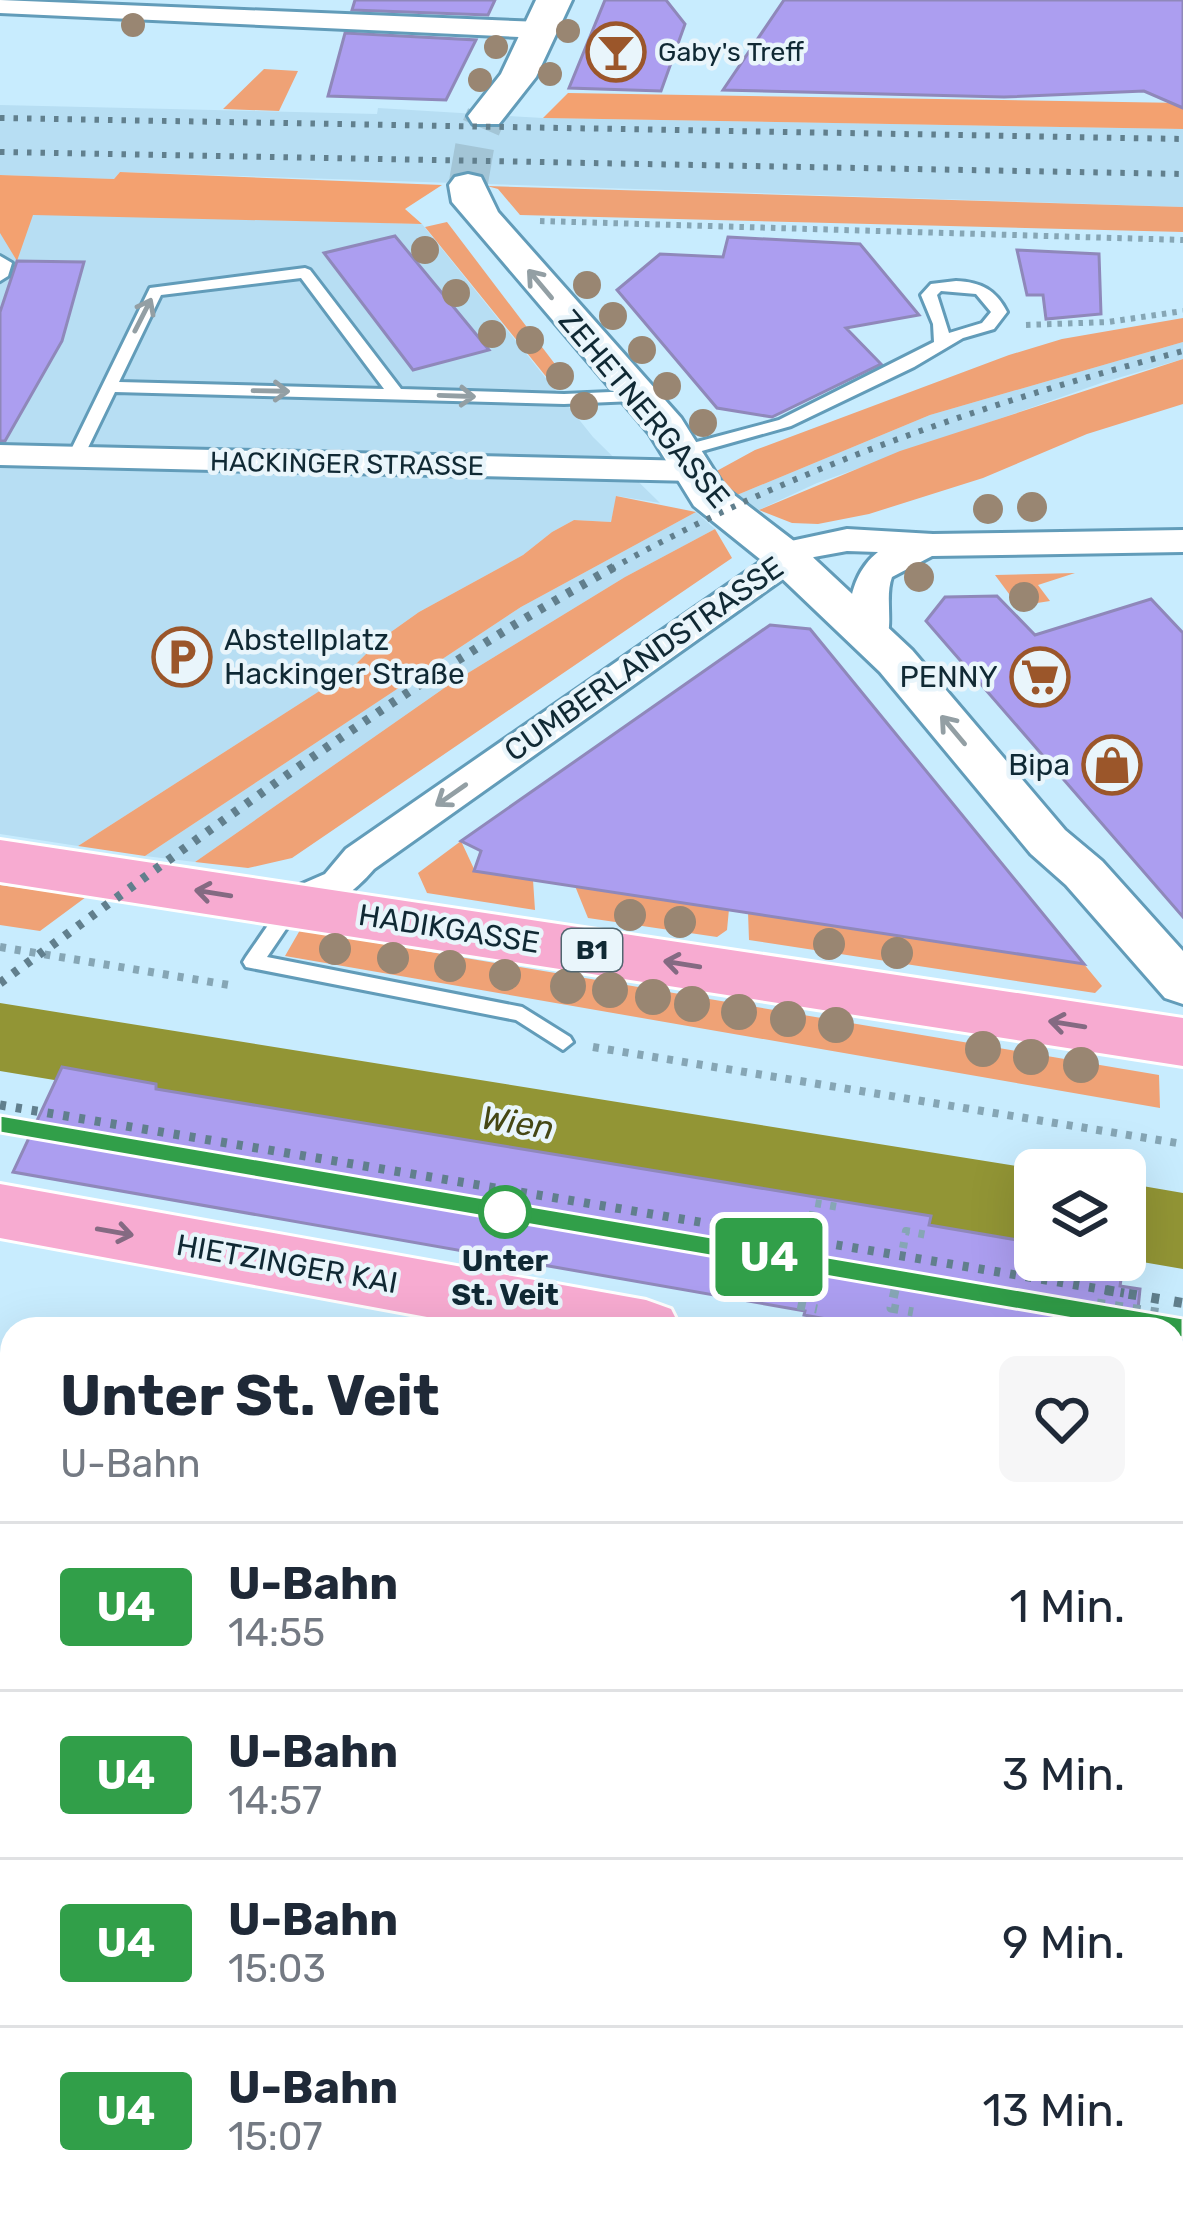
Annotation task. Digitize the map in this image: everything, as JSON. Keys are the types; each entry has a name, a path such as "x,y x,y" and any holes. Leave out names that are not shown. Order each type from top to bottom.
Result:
{"main road":[{"name":"HADIKGASSE","path":"0,860 1183,1042"},
{"name":"HIETZINGER KAI","path":"0,1211 563,1317"}],"street":[{"path":"0,5 315,20 548,15 513,86 487,116"},
{"name":"ZEHETNERGASSE","path":"476,202 690,461 709,497 787,558 871,636 1048,842 1084,873 1183,985"},
{"name":"HACKINGER STRASSE","path":"0,455 690,461"},
{"name":"CUMBERLANDSTRASSE","path":"292,904 339,884 360,859 787,558 821,544 847,540 933,544 1183,541"},
{"path":"871,636 867,599 882,562 933,544"}],"lane":[{"path":"0,261 0,276"},
{"path":"75,458 155,291 305,273 396,394"},
{"path":"690,461 785,423 942,343 988,326 999,313 993,297 980,287 936,287 929,295 941,324 942,343"},
{"path":"112,387 564,399 634,396"},
{"path":"292,904 253,962 522,1014 563,1042"}],"path":[{"path":"476,202 1183,240"},
{"path":"988,326 1108,322 1183,311"},
{"path":"809,1232 815,1203 838,1208"},
{"path":"903,1248 906,1231 927,1235"},
{"path":"800,1273 794,1304 817,1309"},
{"path":"895,1289 892,1308 914,1312"},
{"path":"1096,1303 1162,1313"}],"shaded area":[{"path":"264,69 298,71 279,111 223,109"},
{"path":"568,93 1183,103 1183,129 543,118"},
{"path":"0,105 377,114 378,108 543,118 1183,129 1183,207 120,172 114,179 0,175"},
{"path":"120,172 442,185 405,209 422,224 33,215 17,261 0,233 0,175 114,179"},
{"path":"487,186 1183,207 1183,232 520,215 498,189"},
{"path":"0,213 422,224 593,437 660,503 617,496 611,522 574,520 552,532 523,555 419,612 381,639 346,674 78,846 0,834"},
{"path":"447,222 564,376 548,379 425,227"},
{"path":"1183,318 1183,342 930,415 737,495 713,473 755,450 1009,355 1062,339"},
{"path":"1183,342 1183,359 817,483 759,510 737,495 930,415"},
{"path":"1183,359 1183,404 1087,434 983,478 869,514 818,524 792,523 759,510 900,451"},
{"path":"616,496 696,512 521,607 145,856 78,846 346,674 381,639 419,612 523,555 574,520 611,522"},
{"path":"696,512 715,529 625,577 450,684 195,862 145,856 521,607"},
{"path":"715,529 732,558 292,858 248,868 195,862 450,684 625,577"},
{"path":"1075,573 1038,585 1050,601 1018,606 995,575"},
{"path":"461,841 475,871 533,880 535,910 427,893 418,873"},
{"path":"0,885 86,897 40,931 0,925"},
{"path":"575,886 729,909 727,930 717,937 588,918"},
{"path":"748,912 1064,961 1074,952 1102,986 1095,993 749,940"},
{"path":"300,930 1159,1075 1160,1108 285,956"}],"building":[{"path":"355,0 495,0 488,15 352,10"},
{"path":"605,0 666,0 685,24 661,91 569,88"},
{"path":"784,0 1183,0 1183,108 1144,91 1004,97 723,90"},
{"path":"345,33 476,40 446,100 328,96"},
{"path":"395,236 489,350 413,370 324,253"},
{"path":"728,237 860,244 919,315 846,328 881,364 772,417 717,408 617,290 660,254 723,257"},
{"path":"1017,250 1099,254 1101,314 1046,319 1043,295 1027,295"},
{"path":"17,261 84,262 62,341 5,441 0,441 0,312"},
{"path":"997,596 1035,635 1151,599 1183,633 1183,917 926,621 945,597"},
{"path":"770,625 810,629 1084,964 474,871 481,851 461,841"},
{"path":"62,1067 156,1084 156,1089 931,1216 929,1225 1014,1239 1014,1281 1121,1281 1120,1286 1140,1289 1137,1317 815,1317 804,1315 805,1311 13,1172"}],"waterway":[{"name":"Wien","path":"0,1037 1014,1203"},
{"name":"Wien","path":"1146,1225 1183,1231"}],"tunnel":[{"path":"468,185 476,139 486,116"}],"railway":[{"path":"0,118 1183,139"},
{"path":"0,152 1183,174"},
{"path":"611,569 748,500 890,442 1035,393 1183,351"},
{"path":"0,983 378,712 616,566"},
{"path":"0,1105 1124,1293"},
{"path":"0,1124 980,1293"},
{"path":"963,1290 1119,1317"},
{"path":"1106,1290 1183,1303"}],"metro line":[{"name":"U4","path":"0,1124 1117,1317"}],"place":[{"name":"Gaby's Treff","path":"616,52"},
{"name":"Abstellplatz Hackinger Straße","path":"182,657"},
{"name":"PENNY","path":"1040,677"},
{"name":"Bipa","path":"1112,765"},
{"name":"Unter St. Veit","path":"505,1212"}]}
